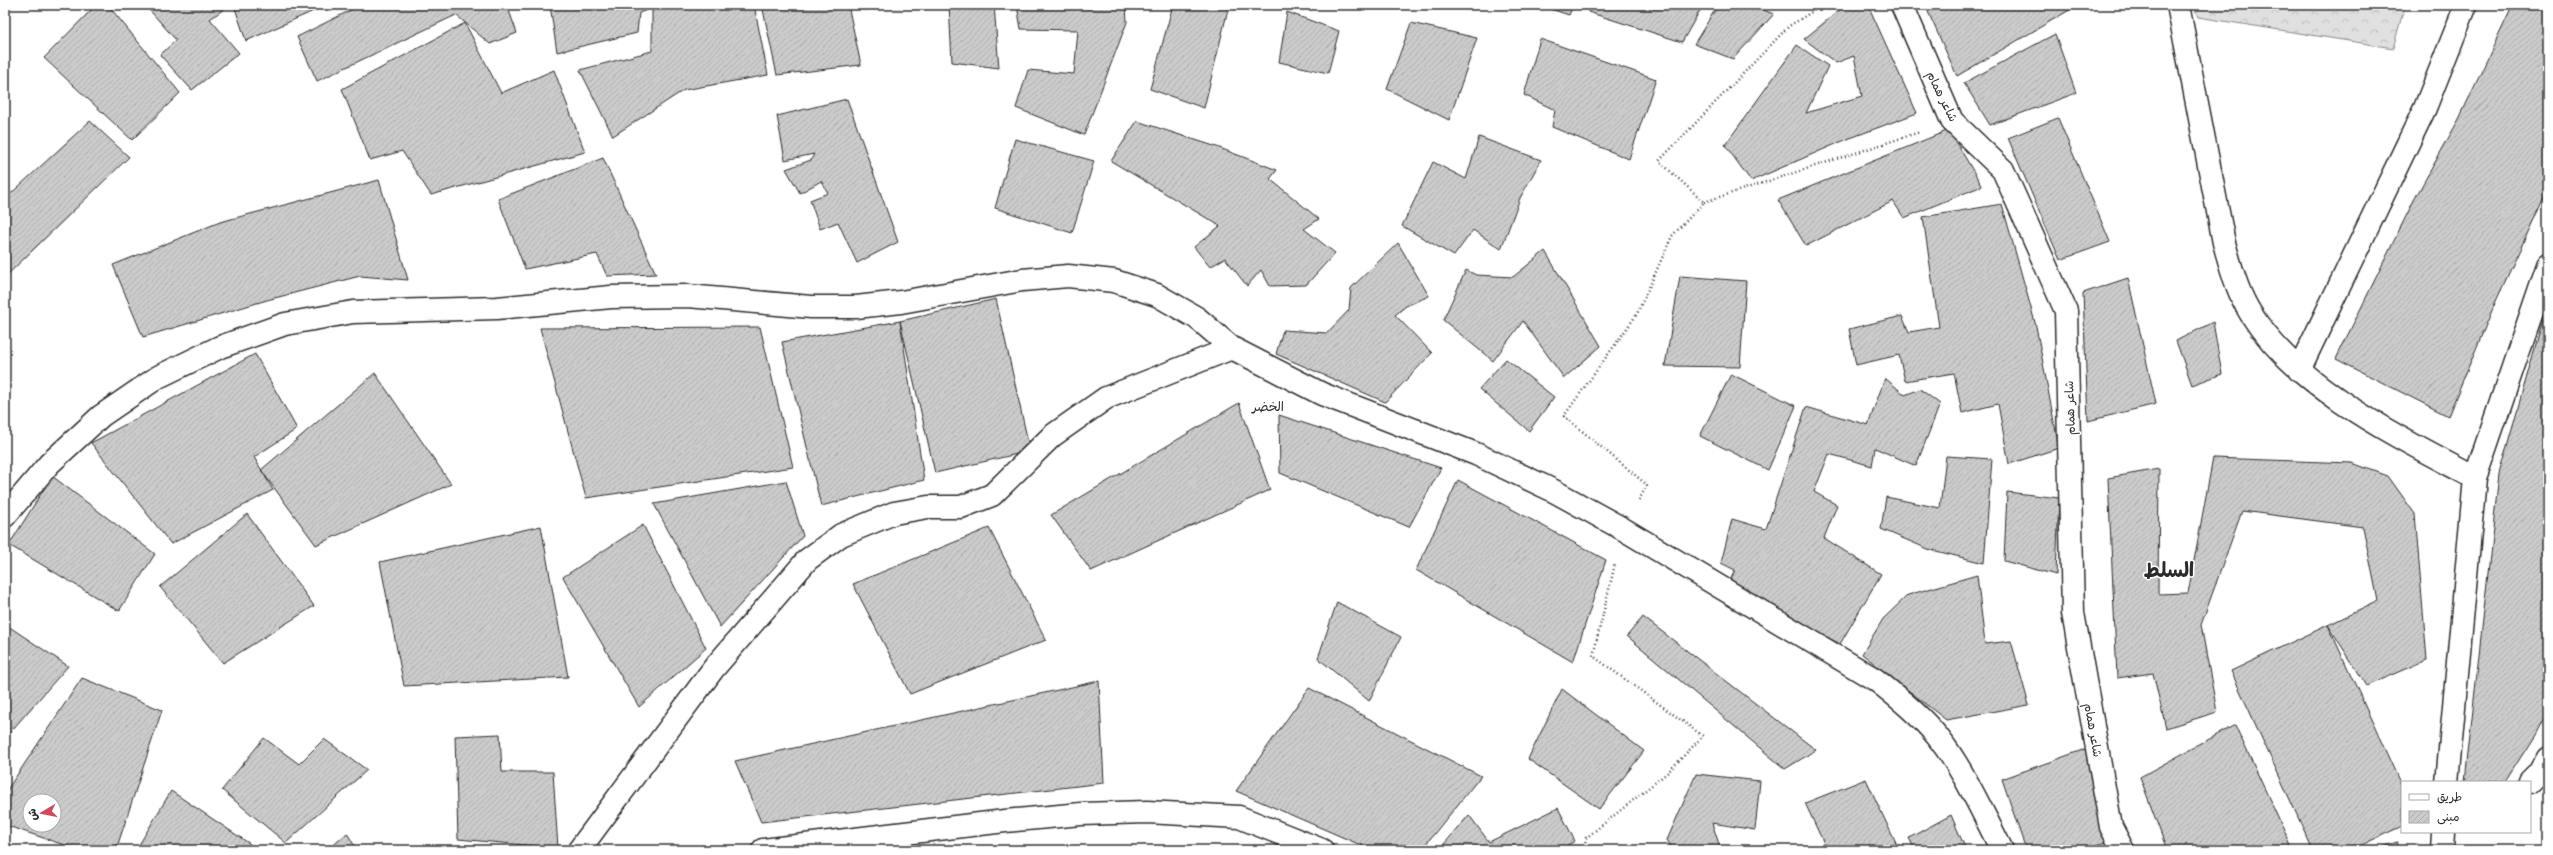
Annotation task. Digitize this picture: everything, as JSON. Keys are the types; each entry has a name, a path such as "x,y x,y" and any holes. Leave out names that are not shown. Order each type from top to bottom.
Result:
{"street":[{"name":"شاعر همام","path":"1902,5 1952,121 2003,170 2066,311 2073,613 2111,827 2123,850"},
{"path":"2178,5 2224,243 2234,280 2250,313 2272,344 2299,370 2384,427 2474,478"},
{"path":"2299,370 2425,108 2466,5"},
{"path":"2447,781 2474,478 2548,265"},
{"path":"5,516 49,464 101,416 158,377 220,347 285,324 353,312 497,308 611,297 688,296 811,307 856,307 901,302 1022,280 1068,276 1114,281 1157,295 1197,318 1232,348 1322,394 1476,454 1552,490 1623,529 1876,680 1908,706 1936,736 1960,770 2002,850"},
{"path":"579,850 714,668 807,560 841,535 894,513 928,508 961,508 992,495 1052,436 1106,398 1232,348"},
{"path":"2531,781 2539,773 2548,757"},
{"path":"763,850 1005,821 1081,814 1147,812 1239,817 1322,850"},
{"path":"2442,850 2443,833"}],"path":[{"path":"1704,202 1659,161 1789,26 1823,5"},
{"path":"1584,850 1586,838 1667,773 1703,736 1593,656 1623,529 1647,485 1564,416 1637,314 1672,236 1704,202 1952,121"}],"green space":[{"path":"2193,5 2405,5 2393,48 2198,17"}],"building":[{"path":"96,5 108,5 180,93 132,140 44,58"},
{"path":"145,5 221,5 224,9 210,19 239,53 192,90 160,55 176,40"},
{"path":"234,5 327,5 246,41"},
{"path":"361,5 507,5 517,33 490,44 456,15 317,81 297,37"},
{"path":"550,5 660,5 639,13 637,33 557,52"},
{"path":"666,5 754,5 768,75 684,90 613,136 580,70 652,51 652,8"},
{"path":"762,5 848,5 861,65 777,75"},
{"path":"862,5 925,5 862,10"},
{"path":"949,5 994,5 999,68 952,62"},
{"path":"1017,5 1126,5 1127,22 1084,135 1016,108 1028,70 1074,74 1078,30 1021,29"},
{"path":"1173,5 1229,5 1204,108 1150,89"},
{"path":"1538,5 1573,5 1569,15"},
{"path":"1590,5 1703,5 1682,42 1588,12"},
{"path":"1718,5 1749,5 1774,14 1733,59 1694,44"},
{"path":"1846,5 1868,5 1917,113 1845,140 1751,181 1725,145 1797,45 1828,66 1806,113 1862,96 1854,56 1836,63 1804,39"},
{"path":"1925,5 2078,5 1957,76"},
{"path":"2513,5 2548,5 2548,189 2496,301 2448,416 2336,359 2414,200 2459,119"},
{"path":"1287,12 1339,31 1328,73 1279,62"},
{"path":"465,23 501,93 554,70 585,152 431,195 402,151 370,160 342,89"},
{"path":"1411,23 1477,38 1449,120 1387,89"},
{"path":"2055,34 2076,93 1990,125 1964,83"},
{"path":"1540,39 1656,79 1629,159 1552,127 1555,110 1524,95"},
{"path":"847,99 898,242 857,263 838,222 820,229 810,200 828,193 821,181 800,193 786,169 811,160 814,154 785,160 777,116"},
{"path":"2058,118 2110,242 2060,260 2008,138"},
{"path":"90,121 129,157 5,277 5,199"},
{"path":"1137,121 1217,147 1277,170 1270,179 1319,219 1304,229 1335,253 1306,285 1270,286 1261,270 1247,286 1225,258 1210,267 1194,247 1220,226 1111,161"},
{"path":"1949,130 1982,186 1904,218 1893,201 1806,246 1778,200"},
{"path":"1479,137 1541,160 1520,198 1501,249 1473,230 1454,256 1402,226 1433,162 1466,179"},
{"path":"1015,139 1094,161 1072,233 995,208"},
{"path":"603,158 656,274 607,276 597,254 525,269 498,199"},
{"path":"379,180 408,280 360,276 267,300 143,337 113,265 220,222"},
{"path":"2002,204 2036,326 2059,448 2009,464 1998,404 1962,413 1954,373 1905,381 1899,355 1856,365 1849,329 1902,316 1909,332 1939,327 1923,217"},
{"path":"1398,243 1429,296 1406,306 1395,315 1432,353 1385,402 1276,354 1283,330 1327,333 1349,310 1351,288"},
{"path":"1545,251 1601,346 1564,378 1523,321 1493,361 1443,320 1466,270 1476,275 1513,277"},
{"path":"1680,276 1746,281 1740,367 1665,366"},
{"path":"2128,278 2156,404 2088,421 2083,293"},
{"path":"996,299 1030,451 935,473 900,321"},
{"path":"2548,302 2548,710 2535,735 2506,781 2465,781 2499,474"},
{"path":"900,321 924,480 821,506 782,342"},
{"path":"2213,322 2222,374 2192,385 2176,341"},
{"path":"760,327 793,467 586,498 540,328"},
{"path":"255,354 297,429 254,457 273,490 171,544 91,443"},
{"path":"1506,359 1554,397 1529,431 1479,389"},
{"path":"375,373 451,484 316,545 261,470"},
{"path":"1731,374 1796,406 1768,470 1700,436"},
{"path":"1885,378 1905,395 1920,389 1940,404 1916,466 1875,448 1872,466 1829,454 1814,492 1837,505 1824,538 1881,574 1840,644 1728,585 1735,570 1721,563 1732,519 1766,529 1806,407 1868,425"},
{"path":"1239,403 1270,490 1091,571 1051,515"},
{"path":"1279,415 1441,468 1409,527 1280,473"},
{"path":"1946,456 1992,459 1984,563 1928,549 1881,529 1886,497 1940,508"},
{"path":"2213,458 2352,463 2388,476 2415,514 2427,660 2367,686 2328,625 2378,601 2363,527 2242,511 2201,625 2217,712 2166,728 2153,673 2117,678 2108,478 2159,469 2158,594 2188,593"},
{"path":"52,476 155,554 119,611 9,545"},
{"path":"1458,480 1606,560 1573,662 1416,570"},
{"path":"786,481 803,536 720,627 654,504"},
{"path":"2007,492 2059,498 2056,575 2004,561"},
{"path":"247,514 314,606 223,663 160,587"},
{"path":"643,525 706,648 639,707 563,577"},
{"path":"541,526 568,677 404,686 380,562"},
{"path":"989,528 1046,640 910,694 853,584"},
{"path":"1977,575 1985,644 2011,641 2029,705 1946,720 1862,654 1883,619 1908,595"},
{"path":"1337,602 1401,637 1369,701 1318,658"},
{"path":"1643,617 1816,750 1785,769 1627,636"},
{"path":"5,624 68,666 5,738"},
{"path":"2328,625 2401,785 2401,826 2351,850 2313,850 2231,671"},
{"path":"82,678 162,710 116,850 79,850 29,833 62,833 62,793 22,793 22,831 5,825 5,793"},
{"path":"1099,681 1104,783 761,822 735,761"},
{"path":"1309,688 1481,776 1421,850 1372,850 1236,791"},
{"path":"1562,689 1644,751 1599,809 1528,759"},
{"path":"2235,725 2293,850 2167,850 2140,777"},
{"path":"500,734 502,772 553,772 558,848 458,839 455,736"},
{"path":"264,738 299,764 324,739 367,770 286,843 222,790"},
{"path":"2088,748 2111,841 2078,850 2026,850 2002,779"},
{"path":"1696,774 1760,781 1755,830 1712,823 1721,850 1673,850 1667,840"},
{"path":"1866,779 1899,850 1827,850 1805,803"},
{"path":"171,791 259,850 136,850"},
{"path":"1558,808 1575,841 1559,850 1439,850 1469,815 1489,842"},
{"path":"1951,815 1966,850 1915,850 1909,838"},
{"path":"347,833 357,850 328,850"},
{"path":"2398,842 2400,850 2374,850"},
{"path":"5,847 17,850 5,850"}],"district":[{"name":"الخضر","path":"1268,405"},
{"name":"السلط","path":"2169,569"}]}
